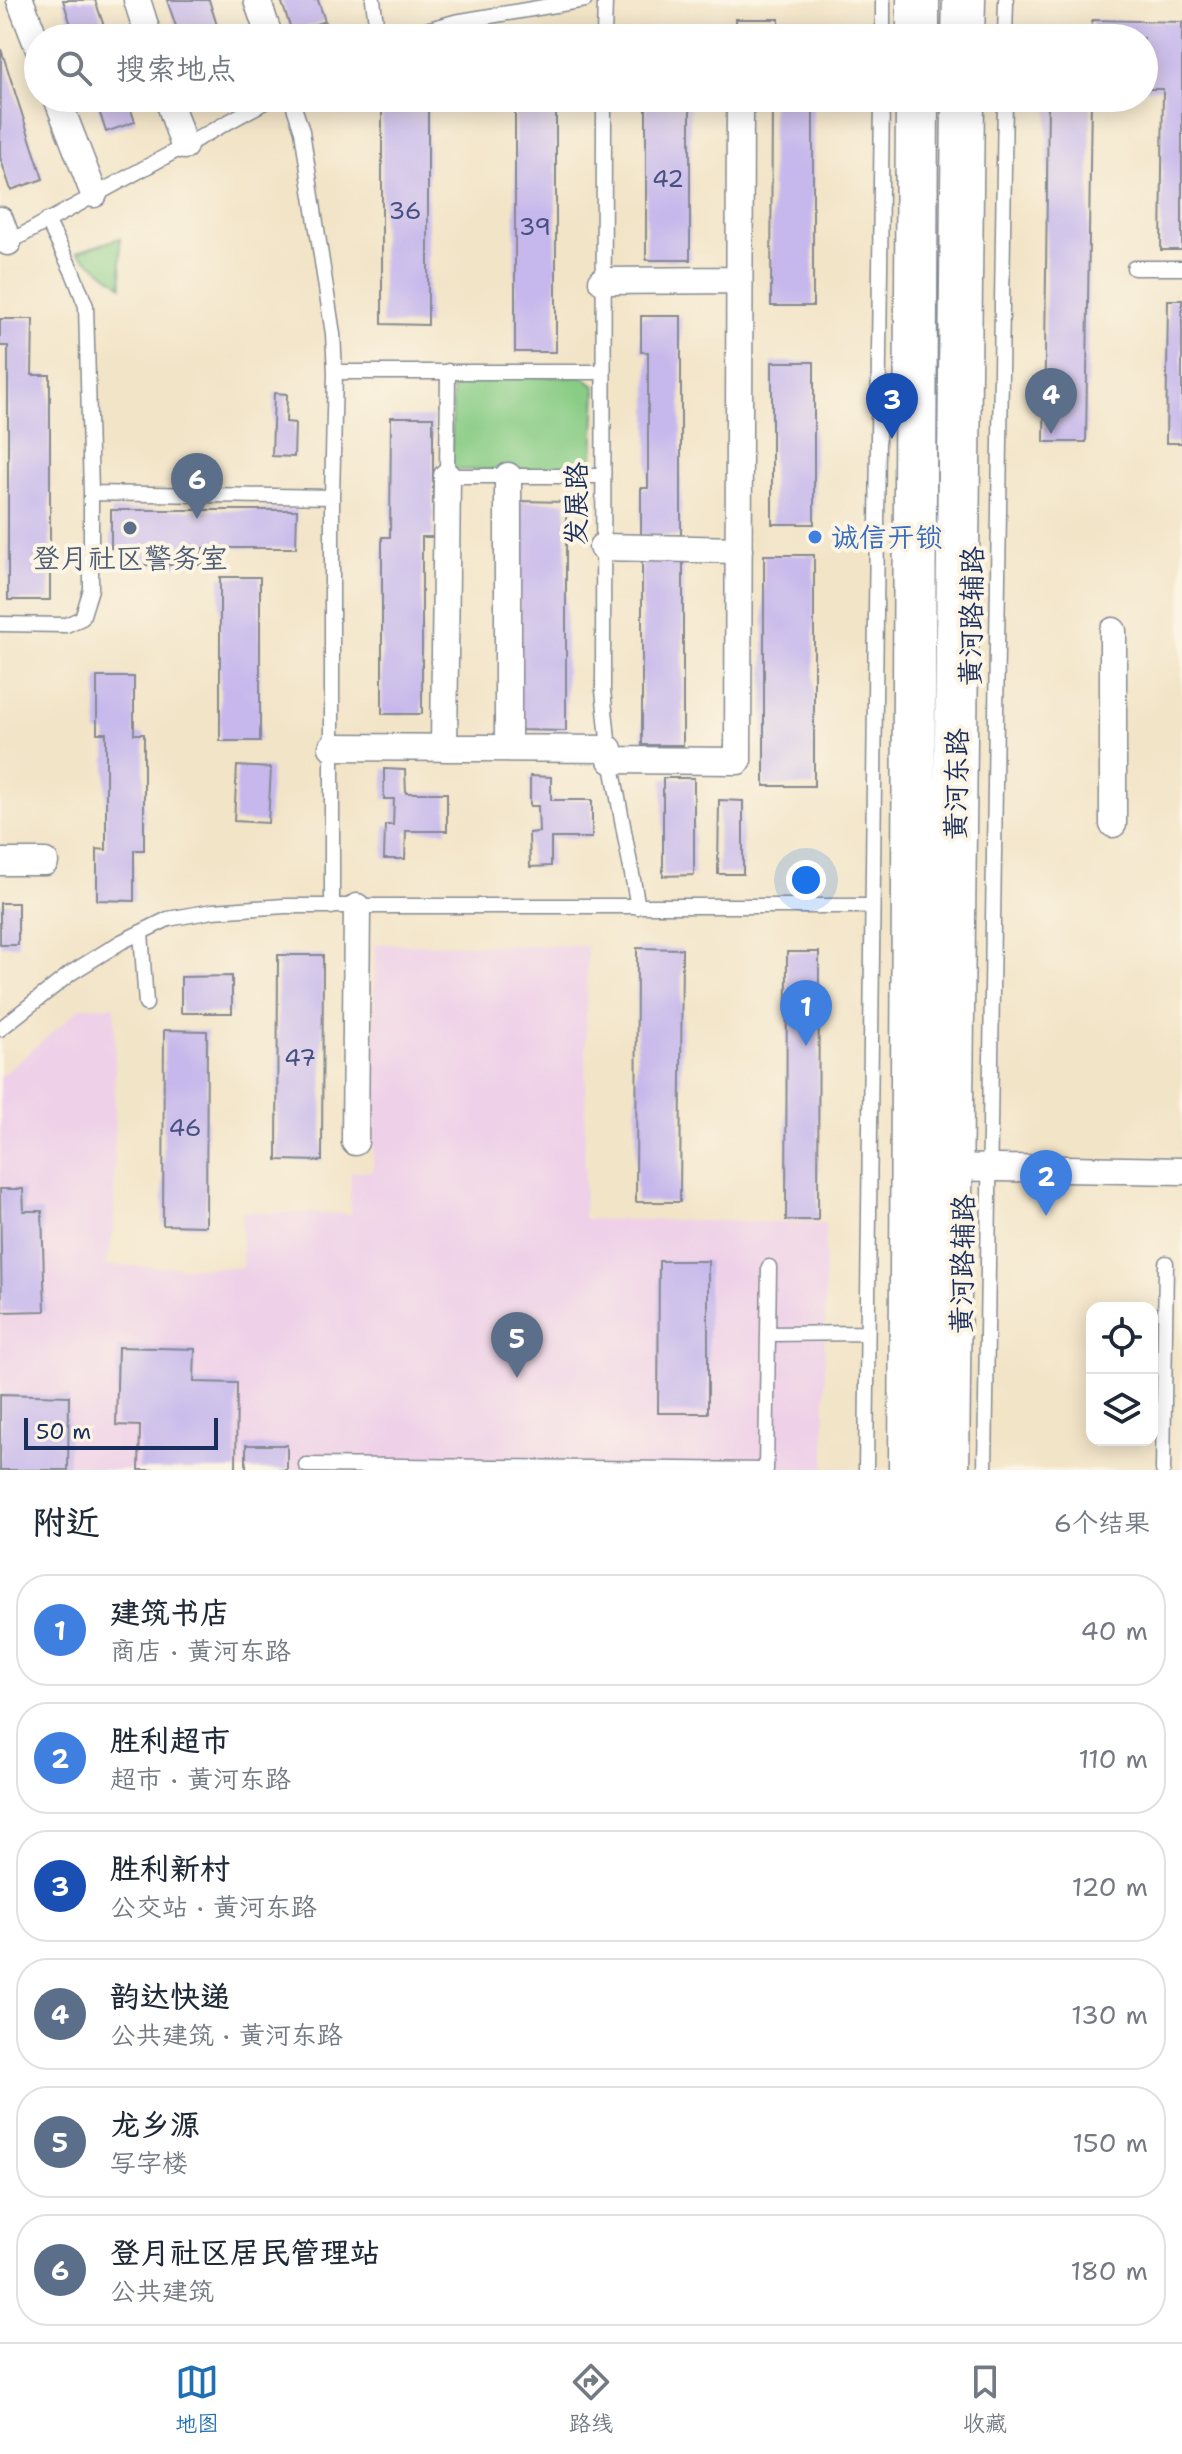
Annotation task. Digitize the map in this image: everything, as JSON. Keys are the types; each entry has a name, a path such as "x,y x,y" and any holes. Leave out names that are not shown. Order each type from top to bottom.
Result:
{"main road":[{"path":"918,0 918,24"},
{"path":"963,24 964,0"},
{"name":"黄河东路","path":"910,1470 951,1167 917,112"},
{"name":"黄河东路","path":"948,1470 963,112"}],"street":[{"path":"20,0 29,24"},
{"path":"137,0 145,24"},
{"path":"257,0 265,24"},
{"path":"62,112 94,194"},
{"path":"173,112 184,146"},
{"path":"332,747 508,748 738,761 740,112"},
{"path":"602,281 739,280"},
{"path":"444,748 447,476"},
{"path":"508,476 508,748"},
{"path":"602,547 739,550"},
{"path":"1113,631 1113,824"},
{"path":"0,862 45,862"},
{"path":"344,907 355,1142"},
{"path":"951,1167 1182,1171"}],"lane":[{"path":"373,0 376,24"},
{"path":"448,24 585,0"},
{"path":"604,24 605,0"},
{"path":"883,0 883,24"},
{"path":"1005,24 1006,0"},
{"path":"3,236 47,220 246,112"},
{"path":"296,112 302,131 333,334 332,747 344,907"},
{"name":"发展路","path":"604,112 603,690 610,754 638,907"},
{"path":"866,1470 882,112"},
{"name":"黄河路辅路","path":"985,1470 951,1167 1004,112"},
{"path":"0,624 66,625 82,618 91,589 86,306 47,220"},
{"path":"1134,268 1182,268"},
{"path":"448,371 447,476 602,476"},
{"path":"335,372 602,372"},
{"path":"91,493 332,497"},
{"path":"0,1029 71,973 121,942 168,919 213,911 285,906 872,906"},
{"path":"141,932 146,1004"},
{"path":"1163,1470 1166,1263"},
{"path":"306,1465 766,1470 769,1267"},
{"path":"768,1334 867,1333"}],"shaded area":[{"path":"375,944 587,946 584,1219 825,1223 825,1470 0,1470 0,1077 82,1007 115,1006 114,1232 105,1266 242,1268 242,1212 350,1214 351,1172 373,1171"}],"green space":[{"path":"120,239 122,286 77,252"},
{"path":"458,376 583,377 596,387 593,458 576,470 455,470 451,465 453,382"}],"building":[{"path":"63,0 95,0 103,24 71,24"},
{"path":"167,0 209,0 217,24 175,24"},
{"path":"281,0 318,0 325,21 289,24"},
{"path":"736,19 779,19 779,24 736,24"},
{"path":"1092,20 1182,22 1182,250 1161,250 1163,89 1158,89 1158,24 1092,24"},
{"path":"1,49 43,179 11,190 0,157"},
{"path":"100,112 132,112 135,122 106,132"},
{"path":"382,112 428,112 428,325 382,324"},
{"path":"515,112 556,112 556,352 515,352"},
{"path":"646,112 690,112 690,260 646,260"},
{"path":"772,112 813,112 813,306 771,306"},
{"path":"1048,112 1091,112 1086,442 1044,442"},
{"path":"1168,300 1182,300 1182,443 1166,443"},
{"path":"641,316 681,316 681,536 641,536 641,488 648,488 648,352 641,352"},
{"path":"0,319 33,319 32,375 50,375 50,600 8,600 8,346 0,346"},
{"path":"772,362 814,362 814,524 772,524"},
{"path":"274,393 287,394 286,422 295,423 294,457 272,456"},
{"path":"391,417 433,417 433,537 422,537 422,714 382,714 382,537 390,537"},
{"path":"519,501 566,502 566,731 519,730"},
{"path":"111,510 297,510 296,548 202,548 202,565 125,565 125,548 111,548"},
{"path":"764,555 814,555 814,786 764,786"},
{"path":"642,558 683,558 683,745 642,745"},
{"path":"220,577 260,577 260,741 220,741"},
{"path":"97,677 134,677 134,734 144,734 144,850 134,850 134,901 97,900 97,849 106,850 106,733 97,733"},
{"path":"237,766 271,768 268,823 234,821"},
{"path":"384,769 405,770 406,793 447,793 447,831 406,831 405,859 384,859 385,825 393,825 394,799 384,799"},
{"path":"530,776 551,777 551,800 592,800 592,838 551,838 551,866 530,867 529,833 539,832 538,806 530,806"},
{"path":"663,778 694,778 694,875 663,876"},
{"path":"719,800 743,801 743,874 718,874"},
{"path":"0,903 18,903 18,945 0,945"},
{"path":"637,948 682,949 680,1202 636,1202"},
{"path":"787,952 819,952 818,1220 786,1220"},
{"path":"278,955 323,955 322,1161 277,1160"},
{"path":"232,976 232,1013 181,1013 181,977"},
{"path":"164,1030 207,1031 206,1226 163,1225"},
{"path":"0,1189 23,1189 24,1211 42,1211 45,1311 2,1312"},
{"path":"659,1261 708,1261 708,1413 658,1413"},
{"path":"118,1347 195,1349 194,1382 237,1383 236,1470 139,1470 140,1426 116,1425"},
{"path":"0,1394 69,1396 68,1470 0,1470"},
{"path":"246,1445 287,1445 287,1470 246,1470"}],"place":[{"name":"韵达快递","path":"1051,434"},
{"name":"胜利新村","path":"892,439"},
{"name":"登月社区居民管理站","path":"197,519"},
{"name":"登月社区警务室","path":"130,528"},
{"name":"诚信开锁","path":"815,537"},
{"name":"建筑书店","path":"806,1046"},
{"name":"胜利超市","path":"1046,1216"},
{"name":"龙乡源","path":"517,1378"}]}
